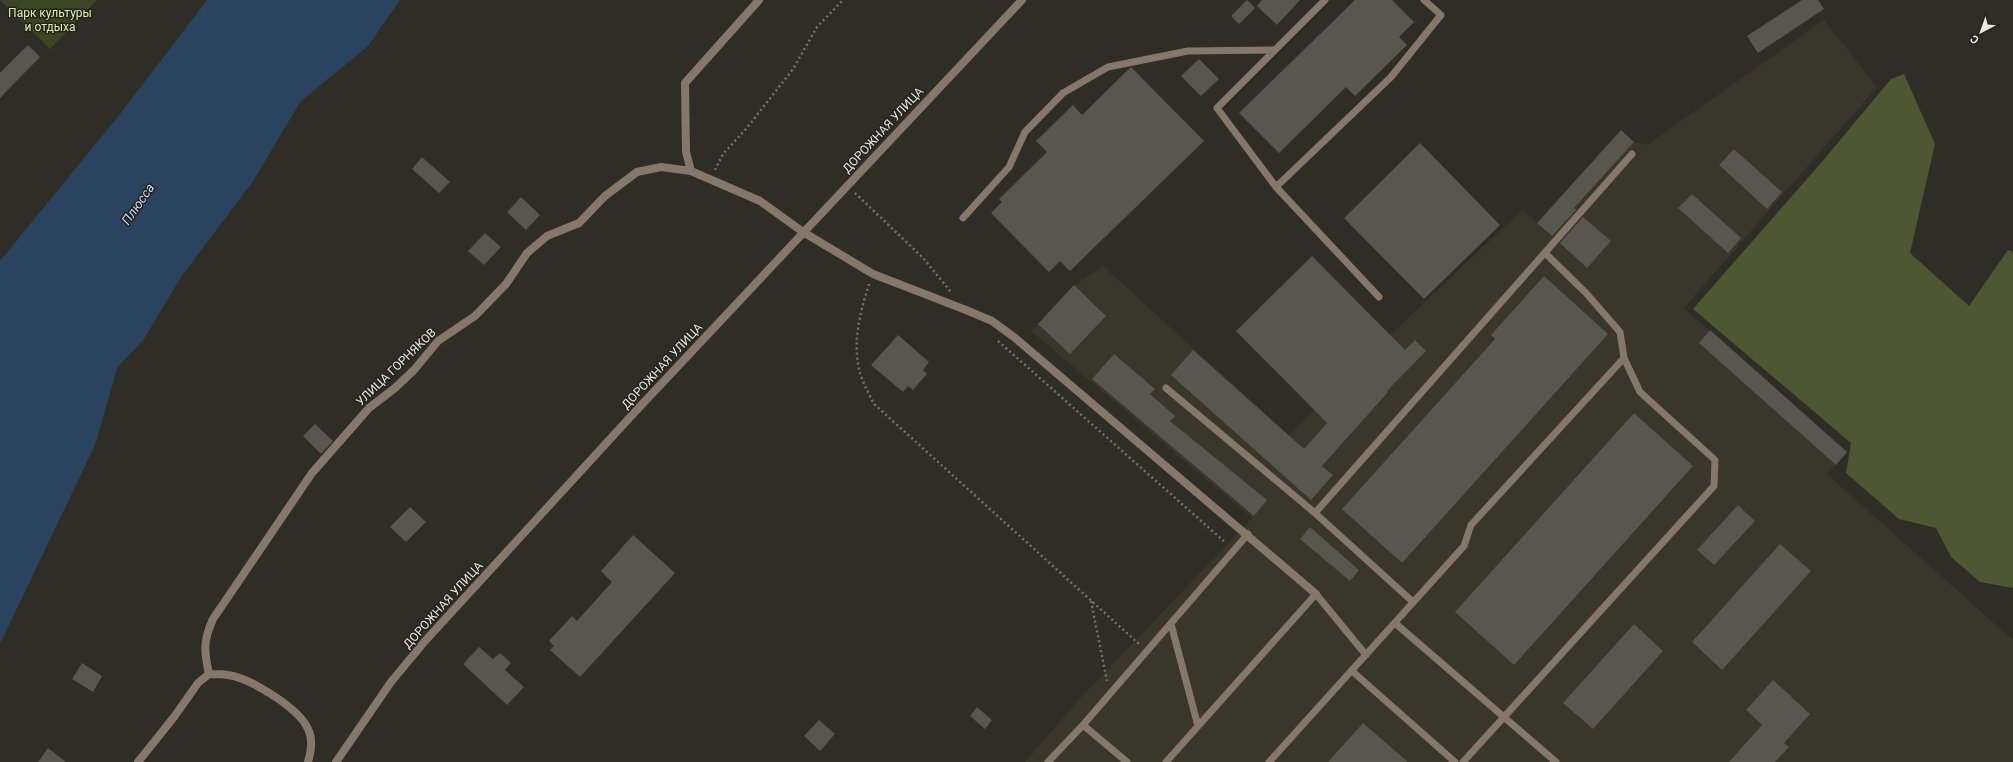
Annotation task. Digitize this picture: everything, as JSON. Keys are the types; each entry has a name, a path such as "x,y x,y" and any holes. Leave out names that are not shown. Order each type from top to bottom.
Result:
{"street":[{"path":"691,171 686,152 685,84 759,0"},
{"name":"ДОРОЖНАЯ УЛИЦА","path":"336,762 391,682 425,641 803,232 1022,0"},
{"name":"УЛИЦА ГОРНЯКОВ","path":"209,674 204,650 206,635 213,619 312,473 369,408 395,388 414,370 438,341 475,316 506,284 527,253 547,236 579,223 605,196 637,172 661,167 691,171 760,201 803,232 873,274 992,321 1014,337 1248,534 1316,594"},
{"path":"138,762 174,717 198,683 209,674 229,674 253,683 276,697 294,712 308,728 312,742 308,762"}],"lane":[{"path":"1325,0 1217,108 1276,187 1379,297"},
{"path":"1276,187 1391,77 1441,15 1424,0"},
{"path":"963,218 1009,167 1025,132 1030,126 1062,93 1108,67 1188,51 1275,50"},
{"path":"1315,513 1632,154"},
{"path":"1463,762 1714,486 1715,460 1640,392 1624,358 1620,332 1586,292 1545,253"},
{"path":"1269,762 1464,546 1472,525 1624,358"},
{"path":"1166,388 1315,513 1413,602"},
{"path":"1048,762 1084,725 1248,534"},
{"path":"1166,762 1316,594 1366,655"},
{"path":"1394,623 1556,762"},
{"path":"1171,624 1198,726"},
{"path":"1352,671 1455,762"},
{"path":"1084,725 1127,762"}],"path":[{"path":"710,180 723,154 746,129 793,69 817,28 843,0"},
{"path":"873,274 859,316 857,340 860,373 874,404 1147,651"},
{"path":"1091,601 1109,695"}],"shaded area":[{"path":"1824,20 1877,87 1684,308 1847,452 1827,474 2013,640 2013,762 1025,762 1072,707 1252,518 1031,331 1074,285 1103,266 1289,435 1390,335 1523,209 1538,223 1634,142 1647,145"}],"green space":[{"name":"Парк культуры и отдыха","path":"0,0 97,0 50,49"},
{"path":"1904,74 1935,144 1910,253 1969,306 2008,250 2013,252 2013,588 1980,582 1951,557 1936,528 1899,519 1846,473 1851,443 1693,309 1821,163 1891,79"}],"water":[{"name":"Плюсса","path":"207,0 400,0 368,46 300,102 254,180 181,277 144,339 117,368 95,445 0,644 0,261 120,114"}],"building":[{"path":"1247,0 1255,8 1239,24 1231,16"},
{"path":"1262,0 1300,0 1277,25 1257,6"},
{"path":"1355,0 1392,0 1414,22 1399,37 1407,45 1355,96 1346,87 1279,153 1239,113"},
{"path":"1802,0 1818,0 1824,9 1758,53 1747,36"},
{"path":"28,45 40,57 0,98 0,73"},
{"path":"1199,59 1219,79 1201,96 1181,76"},
{"path":"1131,67 1204,141 1070,271 1060,261 1049,272 991,213 1002,202 999,199 1047,152 1036,141 1073,105 1082,115"},
{"path":"1621,130 1634,142 1574,208 1576,210 1552,236 1537,223"},
{"path":"1420,143 1500,225 1424,299 1344,218"},
{"path":"1734,149 1782,192 1767,209 1719,165"},
{"path":"422,157 450,182 439,193 412,169"},
{"path":"1692,194 1741,238 1728,253 1678,208"},
{"path":"521,197 540,215 526,230 507,212"},
{"path":"1583,217 1611,241 1587,268 1560,243"},
{"path":"485,233 501,247 484,265 468,251"},
{"path":"1312,256 1405,350 1415,340 1426,351 1387,391 1388,392 1322,466 1333,475 1311,500 1171,375 1193,350 1304,449 1327,423 1236,331"},
{"path":"1544,276 1608,334 1402,563 1342,509 1495,339 1491,335"},
{"path":"1074,285 1106,316 1070,354 1038,324"},
{"path":"1710,330 1847,452 1836,465 1699,343"},
{"path":"898,335 929,362 923,370 927,374 913,390 908,386 903,392 871,365"},
{"path":"1114,354 1155,389 1150,394 1175,416 1170,421 1267,500 1254,516 1092,379"},
{"path":"1634,413 1693,466 1514,665 1455,612"},
{"path":"315,424 333,441 321,454 303,436"},
{"path":"1738,505 1755,521 1714,565 1697,550"},
{"path":"410,507 426,522 406,542 390,527"},
{"path":"1310,527 1359,570 1350,581 1300,539"},
{"path":"633,535 675,573 580,677 550,650 554,646 549,641 572,616 577,621 612,582 601,571"},
{"path":"1780,544 1811,571 1722,670 1692,642"},
{"path":"1634,624 1663,651 1593,729 1563,703"},
{"path":"479,647 493,659 500,653 511,663 505,670 524,687 507,705 463,664"},
{"path":"82,663 102,676 93,692 72,679"},
{"path":"1773,680 1810,714 1784,743 1789,747 1775,762 1729,762 1762,725 1746,710"},
{"path":"977,707 992,720 985,729 970,716"},
{"path":"819,720 835,734 820,751 804,736"},
{"path":"1363,723 1408,762 1328,762"},
{"path":"48,748 66,762 38,762"}]}
